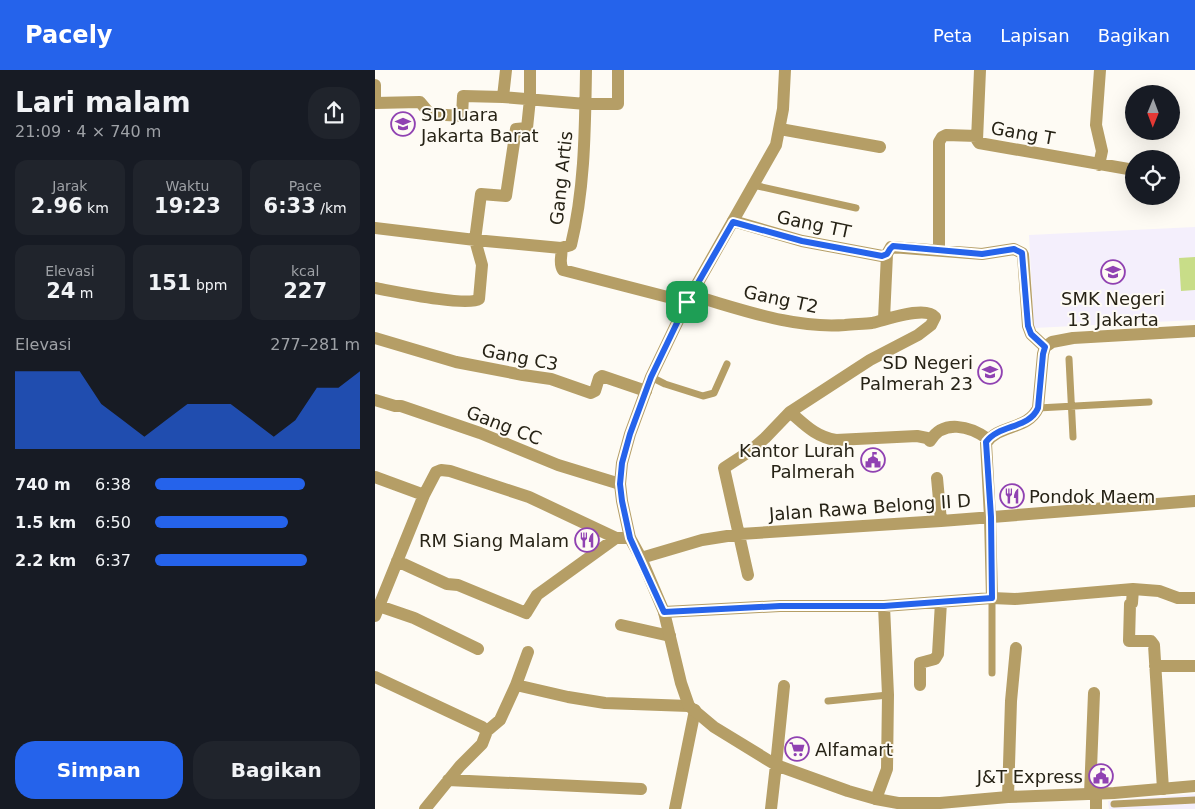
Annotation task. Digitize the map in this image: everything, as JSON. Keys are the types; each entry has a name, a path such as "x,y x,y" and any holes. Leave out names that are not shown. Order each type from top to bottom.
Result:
{"street":[{"path":"503,97 506,70"},
{"path":"375,288 426,297 478,301 481,295 482,264 475,240 481,194 506,196 516,129 527,128 530,70"},
{"path":"586,70 586,104"},
{"path":"375,85 375,104 419,102 430,114 463,120 463,96 503,97 586,104 618,104 618,70"},
{"path":"785,70 783,109 776,145 689,299 651,377 630,434 622,463 620,484 630,538 641,558 664,612 683,690 692,708 714,727 776,765 898,806 1008,797 1093,794 1114,802 1163,789 1195,786"},
{"name":"Gang T","path":"980,70 977,136 979,143 1125,169"},
{"path":"1099,165 1102,151 1096,125 1100,70"},
{"name":"Gang Artis","path":"561,248 571,245 580,187 586,104"},
{"path":"780,129 879,147"},
{"path":"939,251 939,142 942,137 946,136 977,136"},
{"name":"Gang TT","path":"733,222 802,241 882,256 887,254"},
{"path":"375,228 561,248"},
{"path":"884,319 887,254 893,246 982,254 1014,249 1022,253 1028,326 1031,334 1045,347"},
{"name":"Gang T2","path":"561,248 560,264 563,270 789,322 830,326 873,323 896,316 924,312 930,313 935,317 927,329 910,340 870,360 790,412"},
{"path":"992,598 991,517 986,442 994,434 1031,419 1035,415 1038,408 1045,347 1052,342 1073,338 1195,331"},
{"name":"Gang C3","path":"375,338 456,362 551,379 591,393 595,391 599,378 602,376 646,391"},
{"name":"Gang CC","path":"375,400 401,406 480,433 558,465 620,484"},
{"path":"749,575 724,468 750,451 790,412 817,435 825,439 917,436 927,438 930,441 936,432 948,427 957,426 974,430 988,439"},
{"path":"478,649 413,618 377,611 424,495 436,472 441,470 450,471 529,497 616,538 630,538"},
{"path":"375,477 424,495"},
{"path":"937,478 941,521"},
{"name":"Jalan Rawa Belong II D","path":"641,558 702,540 740,534 941,521 1195,501"},
{"path":"397,561 447,584 458,585 526,613 537,595 616,538"},
{"path":"1133,589 1132,603 1130,604 1129,640 1151,641 1154,645 1163,789"},
{"path":"664,612 780,606 884,606 992,598 1015,599 1133,589 1159,591 1178,598 1195,598"},
{"path":"920,685 920,663 935,659 939,654 941,602"},
{"path":"877,799 887,769 888,695 884,606"},
{"path":"621,626 670,636"},
{"path":"1008,797 1011,701 1015,648"},
{"path":"425,809 448,780 482,744 487,732 500,720 528,652"},
{"path":"1155,666 1195,666"},
{"path":"375,677 473,723 487,732"},
{"path":"516,685 568,697 605,702 692,708"},
{"path":"771,809 784,686"},
{"path":"1094,693 1093,794 1096,809"},
{"path":"675,809 692,708"},
{"path":"448,780 641,789"}],"lane":[{"path":"753,185 856,208"},
{"path":"1069,359 1073,437"},
{"path":"651,377 665,384 703,396 709,396 714,393 727,364"},
{"path":"1038,408 1149,402"},
{"path":"992,598 992,673"},
{"path":"828,701 888,695"},
{"path":"1114,802 1195,800"}],"shaded area":[{"name":"SMK Negeri 13 Jakarta","path":"1195,227 1195,320 1034,328 1029,235"},
{"path":"1195,794 1195,809 1109,809 1108,801"}],"green space":[{"path":"1195,257 1195,290 1181,291 1179,258"}],"place":[{"name":"SD Juara Jakarta Barat","path":"403,124"},
{"name":"SMK Negeri 13 Jakarta","path":"1113,272"},
{"name":"SD Negeri Palmerah 23","path":"990,372"},
{"name":"Kantor Lurah Palmerah","path":"873,460"},
{"name":"Pondok Maem","path":"1012,496"},
{"name":"RM Siang Malam","path":"587,540"},
{"name":"Alfamart","path":"797,749"},
{"name":"J&T Express","path":"1101,776"}],"route":[{"path":"733,222 802,241 882,256 887,254 893,246 982,254 1014,249 1022,253 1028,326 1031,334 1045,347 1040,399 1035,415 1031,419 994,434 986,442 991,517 992,598 884,606 780,606 664,612 641,558 630,538 620,484 622,463 630,434 651,377 687,302 733,222"}]}
